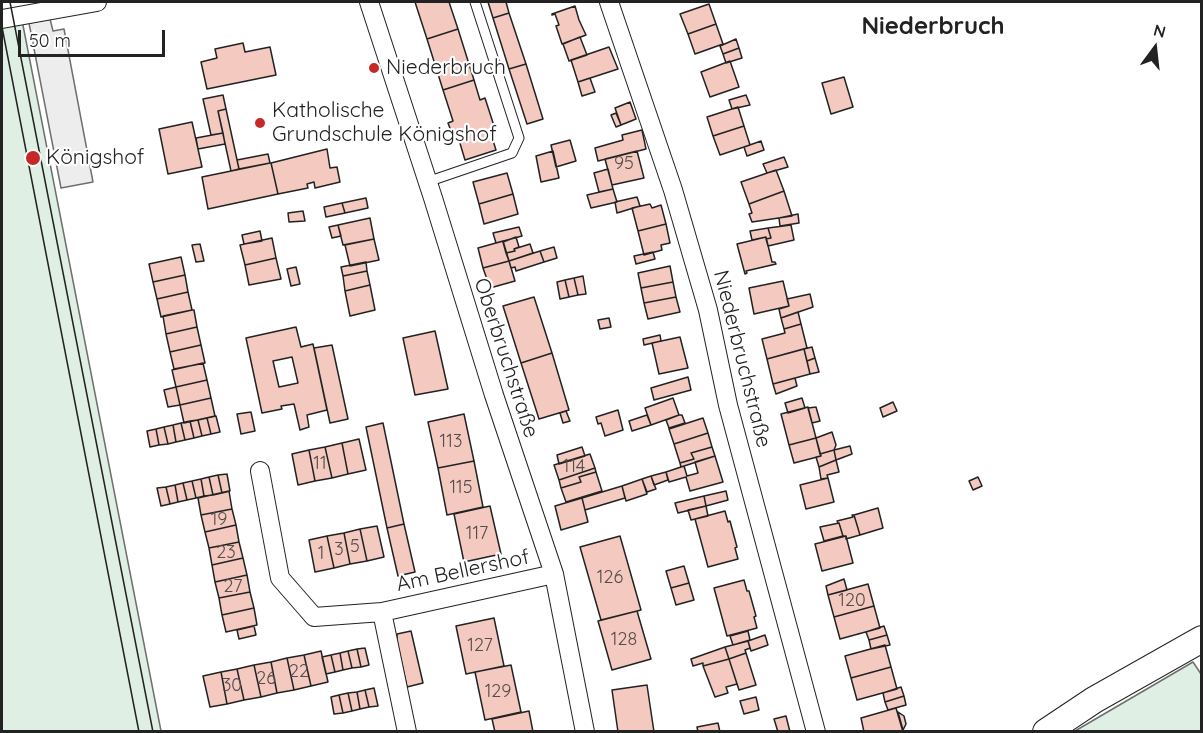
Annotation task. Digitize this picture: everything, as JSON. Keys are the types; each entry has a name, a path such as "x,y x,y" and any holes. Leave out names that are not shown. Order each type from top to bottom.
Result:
{"main road":[{"path":"1046,732 1094,700 1202,639"}],"street":[{"path":"2,19 97,2"},
{"name":"Oberbruchstraße","path":"369,2 494,395 554,574 585,732"},
{"name":"Niederbruchstraße","path":"609,2 673,190 708,310 729,405 816,732"},
{"name":"Am Bellershof","path":"260,471 280,578 314,617 382,612 554,574"},
{"name":"Am Bellershof","path":"382,612 407,732"}],"lane":[{"path":"427,182 512,153 519,138 475,2"}],"green space":[{"path":"20,10 161,731 2,732 2,13"},
{"path":"1193,662 1201,674 1201,731 1075,731"}],"shaded area":[{"path":"50,19 53,31 64,29 93,182 61,188 29,23"}],"building":[{"path":"415,2 449,2 458,29 427,39"},
{"path":"488,2 506,2 509,13 493,18"},
{"path":"709,4 716,24 688,34 680,14"},
{"path":"575,6 586,35 562,44 556,26 559,25 555,14 552,14"},
{"path":"509,13 526,64 509,69 493,18"},
{"path":"716,24 723,44 695,54 688,34"},
{"path":"458,29 474,80 443,90 427,39"},
{"path":"580,37 587,55 569,61 563,44"},
{"path":"736,39 739,48 723,54 720,46"},
{"path":"243,43 245,52 270,47 276,75 207,89 201,62 217,58 215,49"},
{"path":"609,47 618,69 578,82 571,60"},
{"path":"739,48 742,58 726,63 723,54"},
{"path":"730,61 739,87 710,97 701,72"},
{"path":"526,64 543,119 527,124 509,69"},
{"path":"844,77 853,107 831,114 822,83"},
{"path":"590,78 595,92 582,96 578,82"},
{"path":"474,80 480,100 485,98 495,129 490,131 496,150 465,160 456,130 451,131 448,123 453,121 443,90"},
{"path":"223,95 226,109 218,111 223,133 211,135 203,99"},
{"path":"746,95 750,105 732,109 729,100"},
{"path":"630,102 636,119 621,125 615,108"},
{"path":"738,107 744,126 713,136 707,117"},
{"path":"226,109 239,169 231,171 218,111"},
{"path":"616,113 621,125 616,127 611,115"},
{"path":"192,122 202,167 168,174 159,129"},
{"path":"744,126 750,145 720,155 713,136"},
{"path":"642,130 646,149 598,161 595,148 623,140 622,135"},
{"path":"223,133 225,144 198,149 196,138"},
{"path":"570,140 576,161 556,167 551,145"},
{"path":"761,141 764,150 747,156 744,147"},
{"path":"327,149 330,168 337,167 340,182 315,188 314,182 307,184 308,188 278,194 271,163"},
{"path":"553,151 559,178 541,182 536,156"},
{"path":"637,151 644,178 612,185 605,159"},
{"path":"268,154 270,163 239,169 237,160"},
{"path":"784,157 788,167 767,173 763,164"},
{"path":"271,163 278,194 208,209 202,177"},
{"path":"608,169 613,189 599,192 594,173"},
{"path":"776,170 784,191 749,204 741,182"},
{"path":"507,173 513,194 479,204 473,182"},
{"path":"613,189 617,202 591,208 587,195"},
{"path":"784,191 792,216 752,222 749,204"},
{"path":"513,194 518,214 484,224 479,204"},
{"path":"637,197 640,206 617,213 615,202"},
{"path":"366,198 368,208 345,213 342,203"},
{"path":"342,203 345,213 326,217 324,207"},
{"path":"650,204 652,208 661,205 666,224 638,231 632,208"},
{"path":"303,211 305,221 289,222 288,213"},
{"path":"798,214 799,223 780,226 779,218"},
{"path":"370,218 374,239 343,245 338,225"},
{"path":"666,224 670,243 661,245 662,250 644,255 638,231"},
{"path":"338,225 341,236 332,238 329,227"},
{"path":"791,225 794,240 768,246 766,239 771,238 768,228"},
{"path":"519,227 522,236 496,243 493,233"},
{"path":"768,228 771,238 752,240 750,231"},
{"path":"260,231 262,241 244,244 242,235"},
{"path":"516,237 519,247 514,249 515,251 506,253 503,242"},
{"path":"766,237 772,262 776,264 746,271 745,274 737,244"},
{"path":"272,238 276,258 245,265 240,245"},
{"path":"374,239 379,260 350,266 345,245"},
{"path":"503,241 509,261 483,268 478,248"},
{"path":"200,244 204,261 196,262 192,245"},
{"path":"530,244 533,253 509,261 506,253"},
{"path":"554,247 557,258 544,262 540,251"},
{"path":"540,251 544,262 516,271 515,267 511,268 509,261"},
{"path":"653,252 655,259 636,264 634,256"},
{"path":"181,257 185,275 153,282 149,264"},
{"path":"276,258 281,279 249,285 245,265"},
{"path":"509,261 515,281 490,288 483,268"},
{"path":"366,262 367,271 343,276 341,267"},
{"path":"670,266 673,282 641,288 638,273"},
{"path":"296,267 300,284 291,286 287,269"},
{"path":"367,271 370,285 345,291 343,276"},
{"path":"185,275 188,292 157,299 153,282"},
{"path":"583,276 586,294 578,295 574,278"},
{"path":"574,278 578,295 569,297 565,280"},
{"path":"565,280 569,297 560,299 557,282"},
{"path":"783,281 789,306 754,314 749,288"},
{"path":"673,282 676,297 644,303 641,288"},
{"path":"370,285 375,310 350,316 345,291"},
{"path":"188,292 192,310 161,317 157,299"},
{"path":"810,294 813,307 781,318 779,309 789,306 787,299"},
{"path":"534,297 552,353 521,363 503,306"},
{"path":"676,297 680,312 648,319 644,303"},
{"path":"194,310 197,327 166,334 163,316"},
{"path":"798,312 801,324 784,329 781,318"},
{"path":"609,318 611,327 600,329 598,320"},
{"path":"801,324 807,348 767,359 762,339 785,333 784,329"},
{"path":"197,327 201,345 170,352 166,334"},
{"path":"296,327 301,347 313,344 327,410 307,415 309,427 300,430 294,404 262,413 246,338","holes":["292,357 298,383 279,387 273,361"]},
{"path":"435,331 448,389 415,395 403,338"},
{"path":"660,335 661,341 644,345 643,339"},
{"path":"680,337 688,368 659,374 652,343"},
{"path":"201,345 205,363 174,369 170,352"},
{"path":"332,345 348,419 330,423 314,348"},
{"path":"812,347 815,358 807,361 804,349"},
{"path":"804,349 810,374 773,384 767,359"},
{"path":"552,353 569,410 539,419 521,363"},
{"path":"815,358 819,372 810,374 807,361"},
{"path":"203,363 207,380 176,387 172,370"},
{"path":"688,377 691,390 654,400 651,388"},
{"path":"795,378 797,386 776,394 773,384"},
{"path":"207,380 211,398 180,405 176,387"},
{"path":"176,387 180,405 168,407 164,390"},
{"path":"211,398 215,416 184,423 180,405"},
{"path":"673,398 679,415 651,425 645,408"},
{"path":"802,398 805,408 788,413 785,403"},
{"path":"893,402 897,411 883,417 880,408"},
{"path":"808,407 816,438 789,445 781,414"},
{"path":"816,407 820,421 812,423 808,408"},
{"path":"618,410 623,430 605,436 601,423 598,424 596,417"},
{"path":"566,411 570,421 563,423 560,413"},
{"path":"251,412 255,431 241,434 237,414"},
{"path":"464,414 474,461 438,468 428,422"},
{"path":"647,415 651,425 632,431 629,421"},
{"path":"682,415 685,423 669,428 666,420"},
{"path":"216,416 220,432 211,434 207,418"},
{"path":"207,418 211,434 202,436 198,420"},
{"path":"703,418 708,433 674,444 669,429"},
{"path":"198,420 202,436 194,438 190,421"},
{"path":"190,421 194,438 185,440 181,423"},
{"path":"181,423 185,440 176,442 173,425"},
{"path":"383,423 404,524 387,528 366,427"},
{"path":"173,425 176,442 168,444 164,427"},
{"path":"164,427 168,444 159,445 156,429"},
{"path":"156,429 159,445 150,447 147,431"},
{"path":"832,432 836,445 834,450 820,454 816,438"},
{"path":"708,433 712,447 691,453 694,459 680,463 674,444"},
{"path":"816,438 821,456 794,463 789,445"},
{"path":"359,439 366,470 348,474 342,443"},
{"path":"342,443 348,474 332,478 325,447"},
{"path":"850,446 852,454 836,460 834,450"},
{"path":"325,447 332,478 315,481 309,450"},
{"path":"582,447 585,456 559,464 557,455"},
{"path":"712,447 715,456 681,467 680,463 694,459 691,453"},
{"path":"309,450 315,481 298,485 292,454"},
{"path":"834,450 836,460 819,467 816,457"},
{"path":"590,454 595,468 559,480 554,465"},
{"path":"715,456 723,482 690,491 686,477 669,482 666,472 684,466 687,476 698,473 695,462"},
{"path":"836,460 839,472 821,479 819,467"},
{"path":"474,461 483,507 447,515 438,468"},
{"path":"595,468 596,472 579,477 581,482 561,488 559,480"},
{"path":"596,472 602,491 566,502 561,488 581,482 579,477"},
{"path":"666,472 668,480 654,485 651,476"},
{"path":"227,474 230,491 222,493 218,475"},
{"path":"218,475 222,493 213,495 209,477"},
{"path":"651,476 656,489 647,492 642,479"},
{"path":"209,477 213,495 204,496 201,479"},
{"path":"978,477 982,486 973,490 969,481"},
{"path":"828,478 834,502 806,509 800,485"},
{"path":"201,479 204,496 196,498 192,481"},
{"path":"642,479 647,494 626,501 622,486"},
{"path":"192,481 196,498 187,500 183,483"},
{"path":"183,483 187,500 178,502 175,485"},
{"path":"175,485 178,502 170,504 166,487"},
{"path":"622,486 625,498 585,510 582,498"},
{"path":"166,487 170,504 161,506 157,488"},
{"path":"229,491 232,509 201,515 198,498"},
{"path":"726,491 728,500 706,506 704,496"},
{"path":"704,496 706,506 678,513 675,503"},
{"path":"582,498 588,522 561,530 555,506"},
{"path":"490,506 501,554 464,562 454,514"},
{"path":"706,506 708,516 691,520 688,510"},
{"path":"878,508 883,528 860,535 854,515"},
{"path":"232,509 236,525 205,532 201,515"},
{"path":"725,511 728,522 730,521 738,559 708,567 695,519"},
{"path":"854,515 860,535 846,539 837,521 853,517"},
{"path":"839,523 843,536 824,541 820,527"},
{"path":"404,524 415,572 398,576 387,528"},
{"path":"236,525 239,542 209,548 205,532"},
{"path":"377,526 384,557 367,561 360,529"},
{"path":"360,529 367,561 350,564 344,533"},
{"path":"344,533 350,564 334,568 327,536"},
{"path":"327,536 334,568 315,572 309,540"},
{"path":"620,536 641,610 601,620 580,547"},
{"path":"846,536 853,563 822,571 815,544"},
{"path":"239,542 243,558 212,565 209,548"},
{"path":"243,558 247,575 215,582 212,565"},
{"path":"684,566 689,583 671,588 666,571"},
{"path":"247,575 250,592 219,598 215,582"},
{"path":"844,579 847,590 828,595 826,586"},
{"path":"744,580 756,616 754,617 757,628 727,636 714,588"},
{"path":"689,583 694,600 676,605 671,588"},
{"path":"868,584 874,606 834,617 828,595"},
{"path":"250,592 254,608 222,615 219,598"},
{"path":"874,606 880,628 840,639 834,617"},
{"path":"254,608 257,625 226,632 222,615"},
{"path":"637,611 651,659 612,670 598,621"},
{"path":"494,618 504,666 466,674 456,626"},
{"path":"254,626 256,635 239,639 237,630"},
{"path":"884,626 887,635 869,640 866,632"},
{"path":"411,631 423,683 407,687 397,634"},
{"path":"748,631 750,640 733,645 730,636"},
{"path":"765,635 768,645 751,651 748,641"},
{"path":"887,635 890,645 871,649 869,640"},
{"path":"748,641 750,648 745,650 746,653 729,659 725,647"},
{"path":"885,645 891,667 851,678 845,656"},
{"path":"725,647 729,659 703,666 703,663 693,666 691,659"},
{"path":"365,648 369,665 361,667 357,649"},
{"path":"357,649 361,667 352,668 348,651"},
{"path":"321,651 328,682 311,686 304,655"},
{"path":"348,651 352,668 343,670 340,653"},
{"path":"340,653 343,670 335,672 331,655"},
{"path":"746,653 756,685 739,690 729,659"},
{"path":"304,655 311,686 294,690 287,658"},
{"path":"331,655 335,672 326,674 322,657"},
{"path":"287,658 294,690 277,693 271,662"},
{"path":"729,659 737,684 726,687 728,693 715,697 703,666"},
{"path":"271,662 277,693 261,697 254,665"},
{"path":"254,665 261,697 244,700 237,669"},
{"path":"511,665 521,712 485,720 475,672"},
{"path":"891,667 897,689 857,700 851,678"},
{"path":"237,669 244,700 227,704 221,672"},
{"path":"221,672 227,704 210,707 203,676"},
{"path":"647,685 654,732 618,732 612,690"},
{"path":"901,687 904,696 885,702 883,693"},
{"path":"374,688 378,706 369,707 365,690"},
{"path":"365,690 369,707 360,709 357,692"},
{"path":"357,692 360,709 352,711 348,693"},
{"path":"348,693 352,711 343,713 339,695"},
{"path":"339,695 343,713 334,714 331,697"},
{"path":"904,696 906,705 888,710 885,702"},
{"path":"756,697 759,710 744,714 740,701"},
{"path":"896,708 903,732 864,732 861,718"},
{"path":"529,711 533,732 495,732 492,719"},
{"path":"898,712 904,716 906,724 903,730"},
{"path":"786,716 790,732 778,732 774,719"},
{"path":"718,723 720,732 698,732 697,727"}],"tram line":[{"path":"10,2 153,732"},
{"path":"2,27 139,732"}],"place":[{"name":"Niederbruch","path":"374,68"},
{"name":"Katholische Grundschule Königshof","path":"260,123"},
{"name":"Königshof","path":"33,158"}],"district":[{"name":"Niederbruch","path":"933,27"}]}
